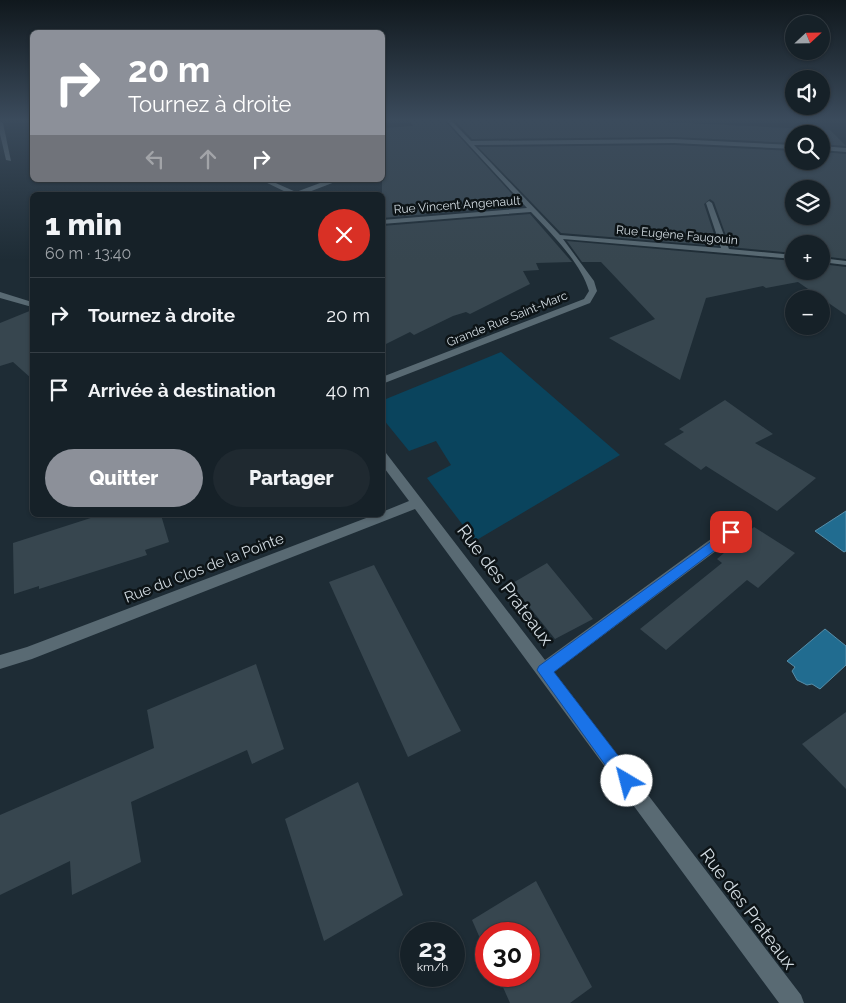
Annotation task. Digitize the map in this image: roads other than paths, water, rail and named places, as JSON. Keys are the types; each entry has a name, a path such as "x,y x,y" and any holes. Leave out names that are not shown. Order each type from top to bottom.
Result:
{"street":[{"path":"491,166 558,237"},
{"path":"269,182 292,192"},
{"path":"303,192 332,182"},
{"path":"709,203 726,251"},
{"name":"Rue Vincent Angenault","path":"385,222 533,210"},
{"name":"Rue Eugène Faugouin","path":"558,237 578,237 785,257"},
{"name":"Grande Rue Saint-Marc","path":"385,380 587,301 593,291 590,281 558,237"},
{"path":"830,261 846,262"},
{"path":"0,295 30,304"},
{"name":"Rue des Prateaux","path":"385,460 794,1003"},
{"name":"Rue du Clos de la Pointe","path":"385,516 418,503"},
{"name":"Rue du Clos de la Pointe","path":"0,662 37,650 382,517"},
{"path":"544,670 731,532"}]}
